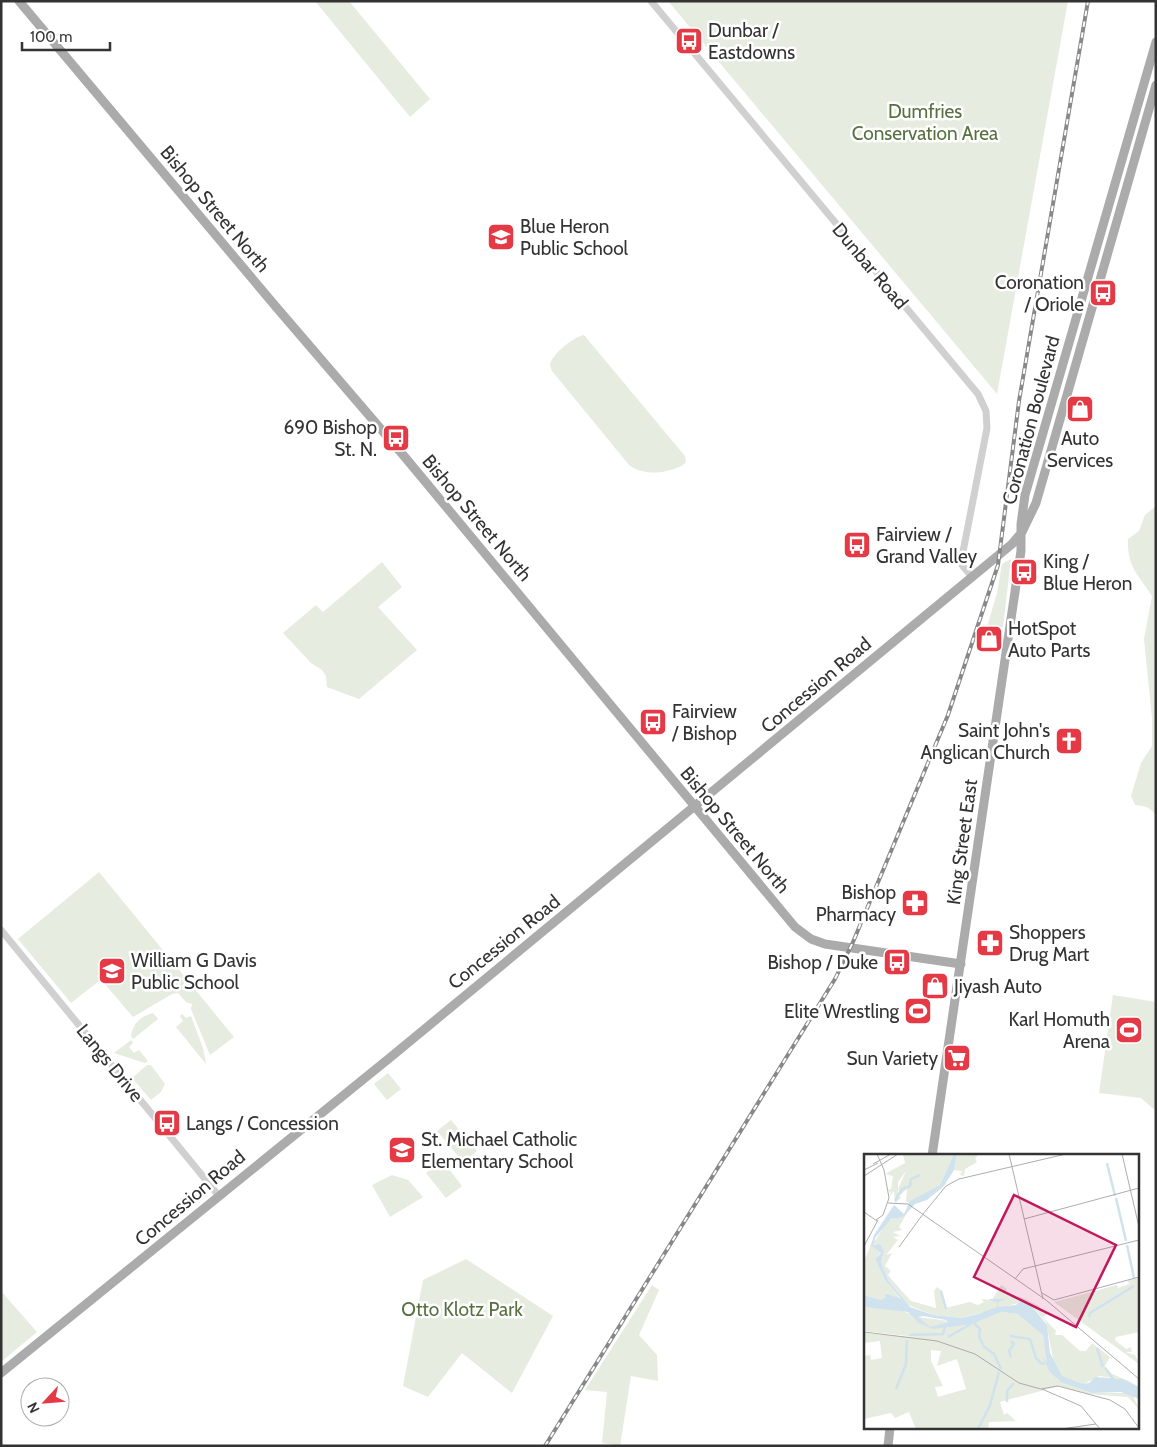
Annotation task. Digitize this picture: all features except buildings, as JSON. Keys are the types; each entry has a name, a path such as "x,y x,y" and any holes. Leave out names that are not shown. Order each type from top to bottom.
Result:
{"main road":[{"name":"Bishop Street North","path":"19,1 404,456 790,921 806,935 825,944 961,964"},
{"name":"Coronation Boulevard","path":"1022,532 1024,495 1156,42"},
{"path":"1143,83 1156,86"},
{"name":"Coronation Boulevard","path":"1022,532 1036,503 1156,86"},
{"path":"1041,442 1052,444"},
{"name":"Concession Road","path":"1,1373 694,806 1012,544 1022,532"},
{"name":"King Street East","path":"932,1154 1022,551 1022,532"},
{"path":"888,1446 890,1430"}],"street":[{"name":"Dunbar Road","path":"651,1 978,394 986,411 986,428 962,565 972,577"},
{"name":"Langs Drive","path":"1,930 219,1196"}],"green space":[{"path":"315,1 349,1 430,99 410,117"},
{"name":"Dumfries Conservation Area","path":"668,1 1068,1 997,394"},
{"path":"584,335 685,456 686,462 683,465 662,472 648,472 635,469 629,465 552,371 550,365 559,351 574,339"},
{"path":"1156,506 1156,816 1147,808 1135,805 1131,796 1141,763 1152,746 1152,718 1144,639 1152,596 1131,564 1128,539 1139,531 1145,515"},
{"path":"1011,559 1003,627 987,627 997,593 1002,564"},
{"path":"382,562 402,587 378,607 417,650 359,699 327,687 326,676 322,670 311,663 283,633 316,605 323,612"},
{"path":"99,872 234,1037 210,1055 191,1009 192,1004 186,1002 178,993 172,994 133,1017 97,975 99,981 71,1003 18,939"},
{"path":"1113,995 1156,1002 1156,1111 1141,1098 1099,1093"},
{"path":"153,1013 158,1019 133,1039 131,1036 136,1024 144,1016"},
{"path":"182,1014 186,1018 191,1016 203,1048 206,1064 176,1027 183,1021 180,1016"},
{"path":"131,1040 133,1043 129,1047 134,1053 139,1050 148,1061 145,1063 114,1053"},
{"path":"147,1065 151,1065 165,1084 161,1092 151,1100 132,1078"},
{"path":"388,1073 401,1089 387,1100 374,1084"},
{"path":"451,1120 477,1151 463,1162 437,1131"},
{"path":"442,1160 462,1186 446,1198 426,1173"},
{"path":"392,1175 408,1180 423,1197 390,1217 372,1185"},
{"name":"Otto Klotz Park","path":"466,1259 553,1316 512,1393 462,1353 428,1397 403,1386 423,1280"},
{"path":"652,1285 659,1290 639,1335 657,1355 658,1381 631,1376 620,1446 602,1443 607,1392 585,1390"},
{"path":"1,1291 37,1332 1,1362"}],"railway":[{"path":"545,1446 835,979 853,942 948,715 998,565 1019,401 1088,1"}],"place":[{"name":"Dunbar / Eastdowns","path":"689,41"},
{"name":"Blue Heron Public School","path":"501,237"},
{"name":"Coronation / Oriole","path":"1103,293"},
{"name":"Auto Services","path":"1080,409"},
{"name":"690 Bishop St. N.","path":"396,438"},
{"name":"Fairview / Grand Valley","path":"857,545"},
{"name":"King / Blue Heron","path":"1024,572"},
{"name":"HotSpot Auto Parts","path":"989,639"},
{"name":"Fairview / Bishop","path":"653,722"},
{"name":"Saint John's Anglican Church","path":"1069,741"},
{"name":"Bishop Pharmacy","path":"915,903"},
{"name":"Shoppers Drug Mart","path":"990,943"},
{"name":"Bishop / Duke","path":"897,962"},
{"name":"William G Davis Public School","path":"112,971"},
{"name":"Jiyash Auto","path":"935,986"},
{"name":"Elite Wrestling","path":"918,1011"},
{"name":"Karl Homuth Arena","path":"1129,1030"},
{"name":"Sun Variety","path":"957,1058"},
{"name":"Langs / Concession","path":"167,1123"},
{"name":"St. Michael Catholic Elementary School","path":"402,1150"}]}
